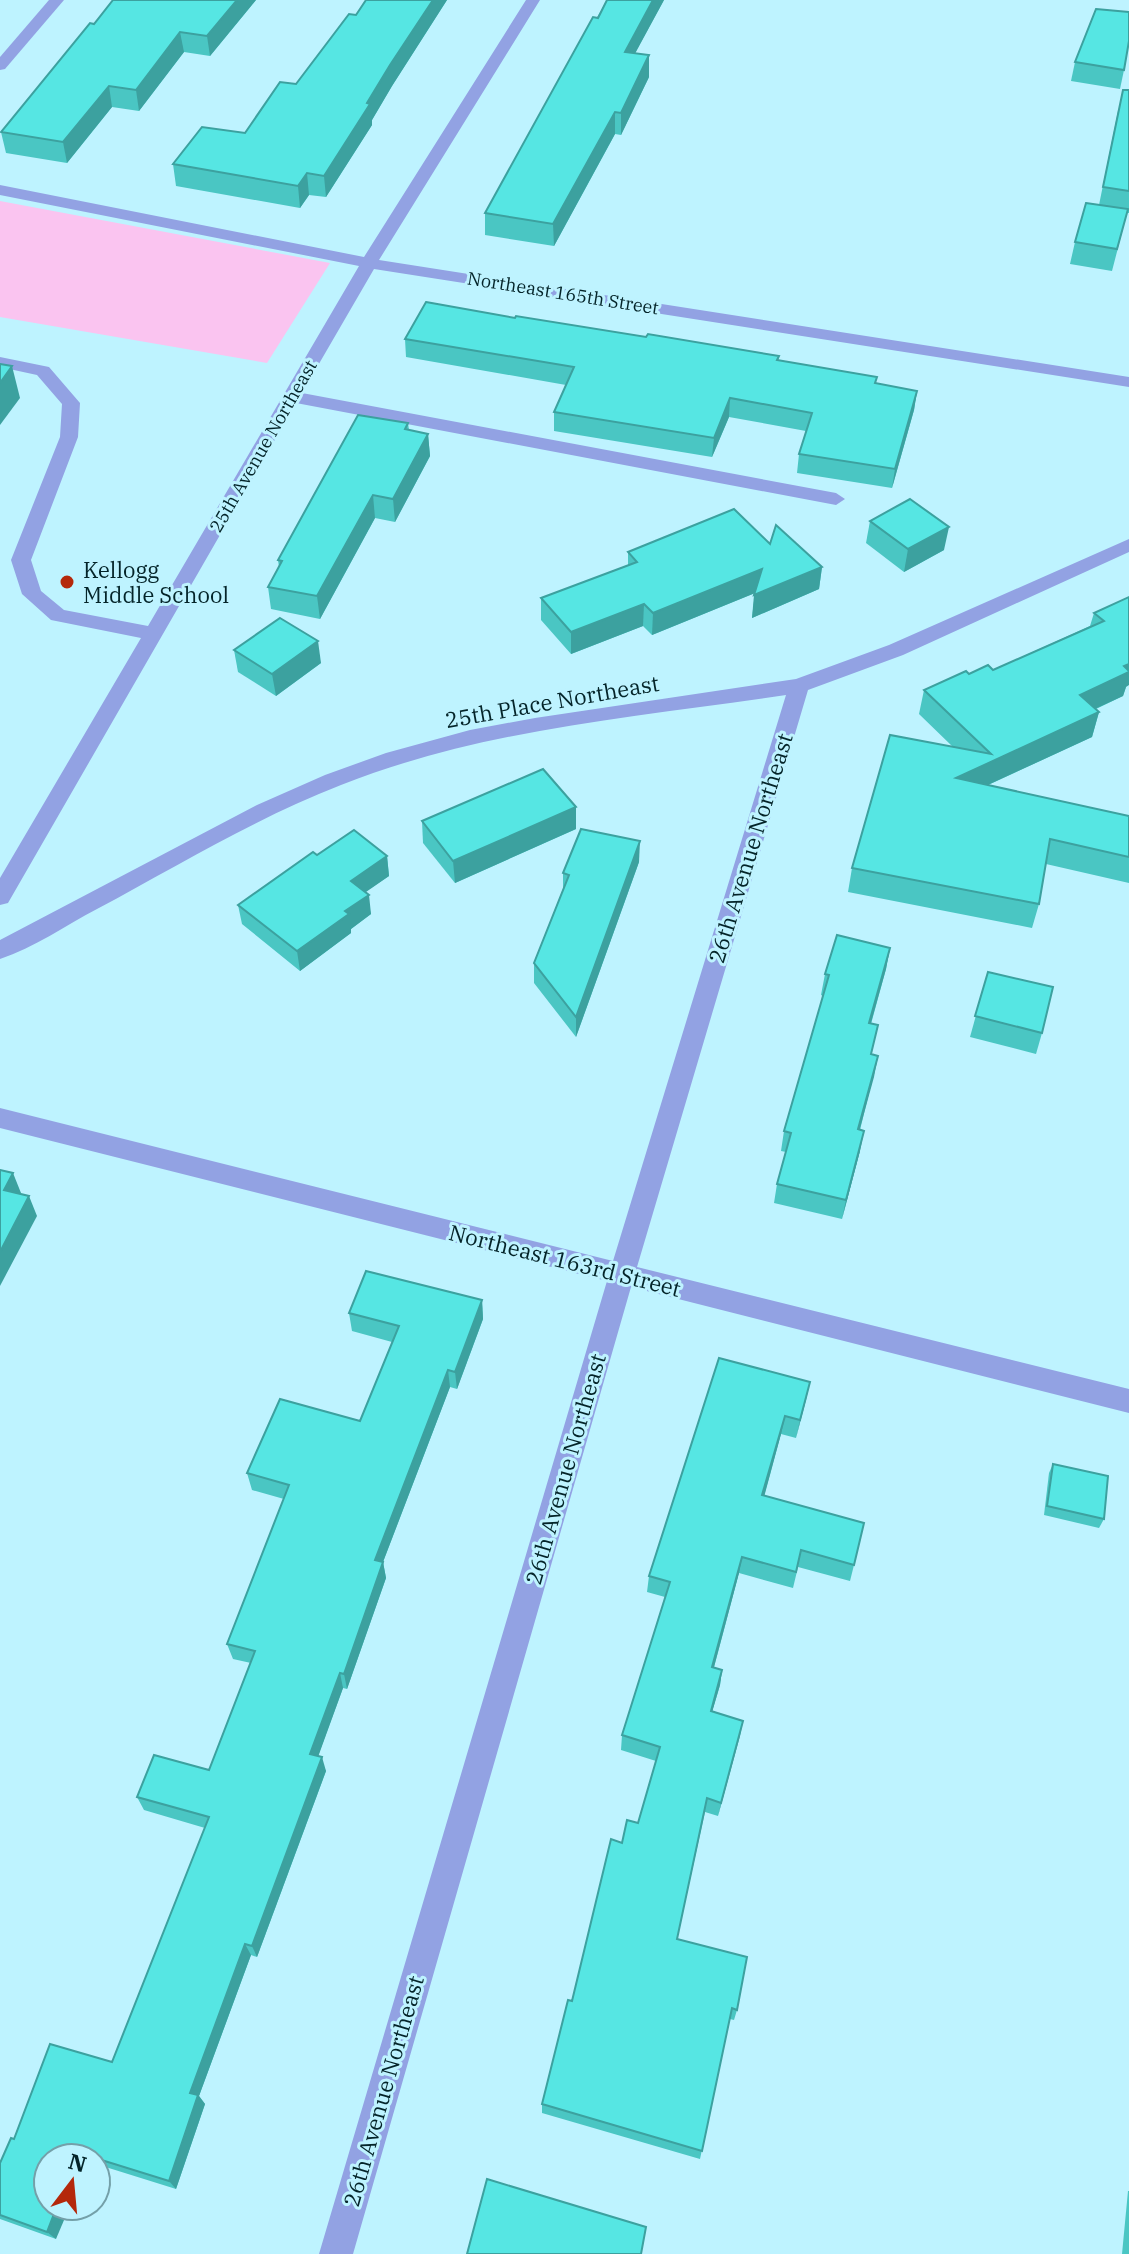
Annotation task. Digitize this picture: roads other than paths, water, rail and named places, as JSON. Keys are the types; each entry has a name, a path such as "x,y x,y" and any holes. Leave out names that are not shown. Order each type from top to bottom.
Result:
{"street":[{"path":"0,66 57,0"},
{"name":"25th Avenue Northeast","path":"0,897 369,263 533,0"},
{"name":"Northeast 165th Street","path":"0,190 369,263 1129,382"},
{"path":"0,362 43,371 71,403 69,437 21,560 32,594 58,615 154,634"},
{"path":"293,397 836,499"},
{"name":"25th Place Northeast","path":"0,950 265,810 332,780 393,758 509,730 799,686 896,650 1129,545"},
{"name":"26th Avenue Northeast","path":"336,2254 622,1274 799,686"},
{"name":"Northeast 163rd Street","path":"0,1118 1129,1401"}],"place":[{"name":"Kellogg Middle School","path":"67,582"}]}
